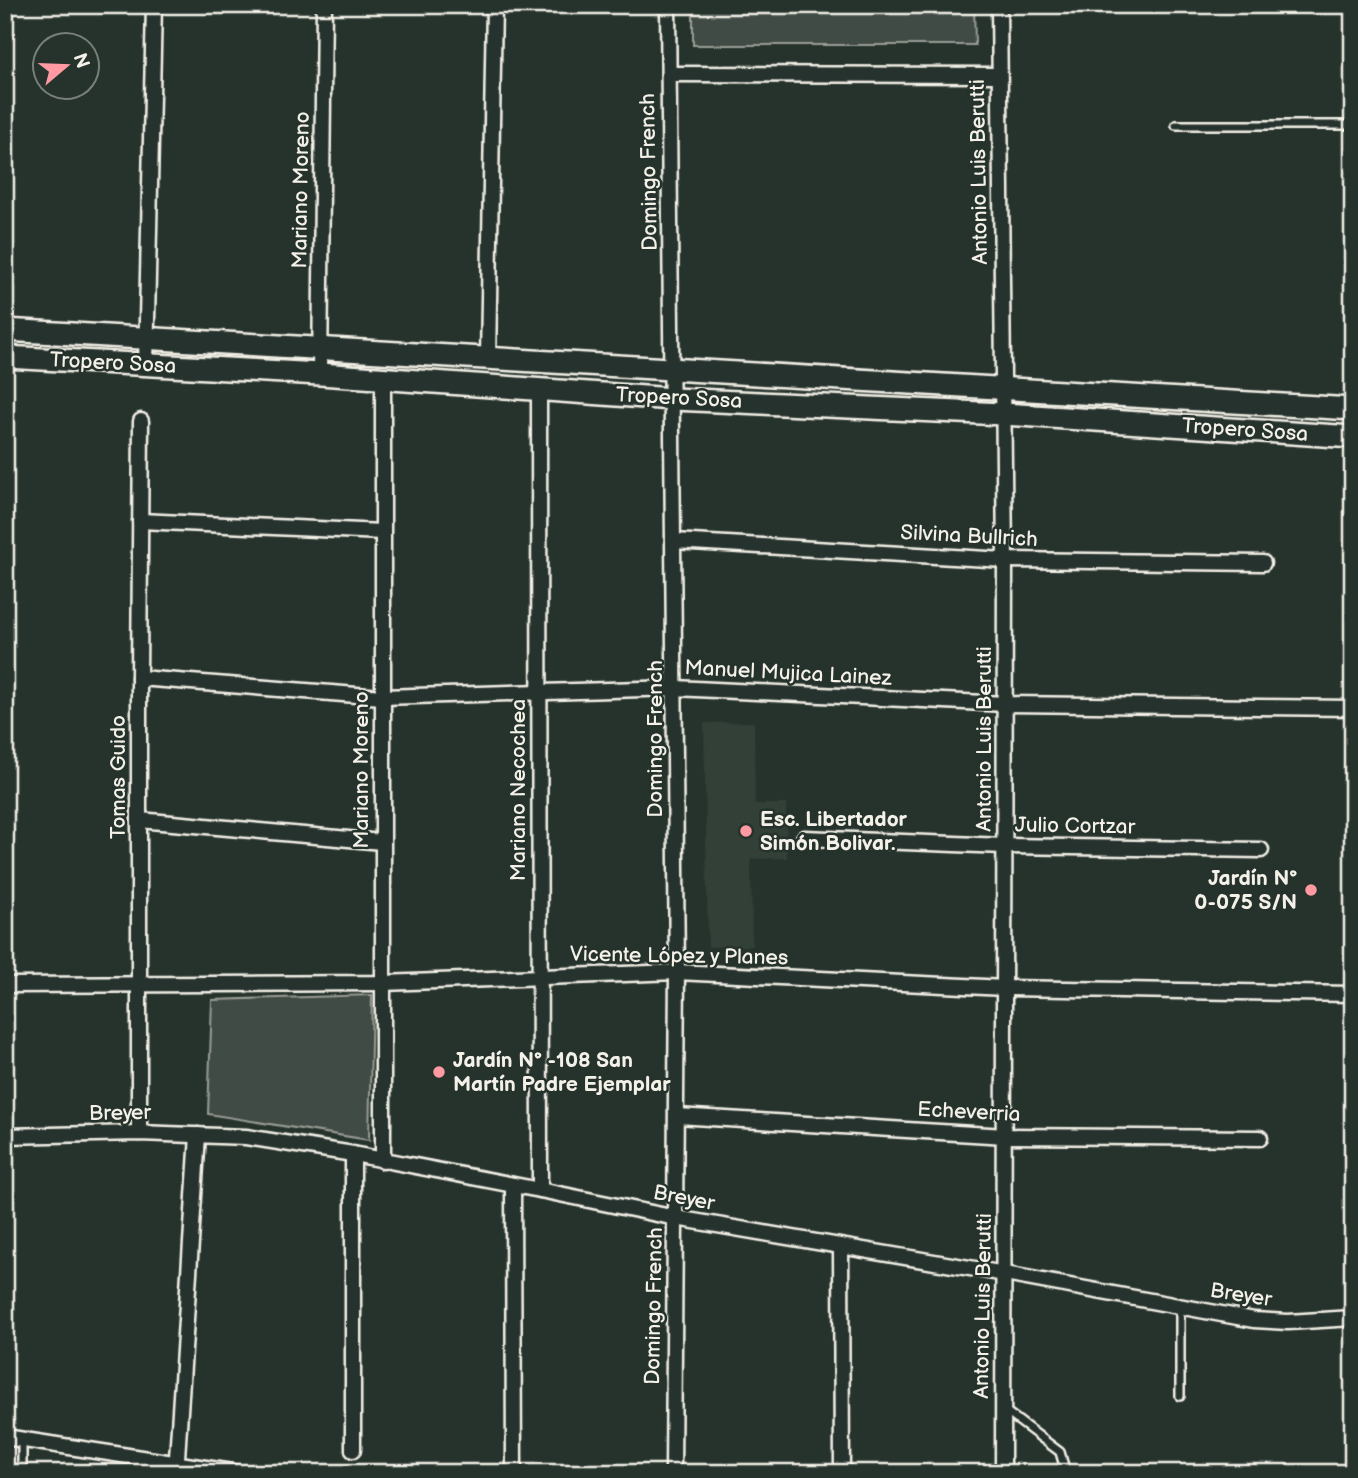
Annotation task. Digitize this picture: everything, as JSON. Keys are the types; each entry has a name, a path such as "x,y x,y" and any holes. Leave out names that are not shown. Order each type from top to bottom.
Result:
{"street":[{"path":"146,365 154,5"},
{"name":"Mariano Moreno","path":"320,374 324,5"},
{"path":"488,359 494,5"},
{"name":"Domingo French","path":"668,5 677,972 673,1473"},
{"name":"Antonio Luis Berutti","path":"999,5 1005,560 1006,1136 1003,1473"},
{"path":"669,74 999,75"},
{"name":"Tropero Sosa","path":"5,330 1353,409"},
{"name":"Tropero Sosa","path":"5,357 320,374 673,399 1003,414 1353,437"},
{"name":"Mariano Moreno","path":"383,378 383,1161"},
{"name":"Mariano Necochea","path":"539,389 540,1190"},
{"name":"Tomas Guido","path":"139,1133 141,421"},
{"path":"140,521 382,533"},
{"name":"Silvina Bullrich","path":"674,541 1005,560 1263,562"},
{"name":"Manuel Mujica Lainez","path":"139,678 382,697 676,688 1005,704 1353,708"},
{"path":"139,820 382,842"},
{"name":"Julio Cortzar","path":"804,838 1004,846 1261,850"},
{"name":"Vicente López y Planes","path":"5,985 383,983 677,972 1005,988 1353,994"},
{"name":"Echeverria","path":"677,1116 1006,1136 1260,1138"},
{"name":"Breyer","path":"5,1136 139,1133 246,1137 353,1154 676,1219 1254,1320 1288,1322 1353,1318"},
{"path":"177,1469 198,1135"},
{"path":"353,1154 353,1450"},
{"path":"513,1185 514,1473"},
{"path":"841,1247 842,1473"},
{"path":"5,1437 177,1469 238,1473"}],"lane":[{"path":"1176,125 1353,125"},
{"path":"1180,1306 1180,1395"},
{"path":"1004,1410 1060,1452 1066,1473"},
{"path":"22,1440 22,1473"}],"shaded area":[{"path":"693,5 974,5 975,45 693,45"},
{"name":"Esc. Libertador Simón Bolivar.","path":"754,722 755,804 786,804 787,858 751,859 752,946 708,947 704,723"},
{"path":"372,995 369,1140 208,1114 212,1000"}],"place":[{"name":"Esc. Libertador Simón Bolivar.","path":"746,831"},
{"name":"Jardín N° 0-075 S/N","path":"1311,890"},
{"name":"Jardín N° -108 San Martín Padre Ejemplar","path":"439,1072"}]}
